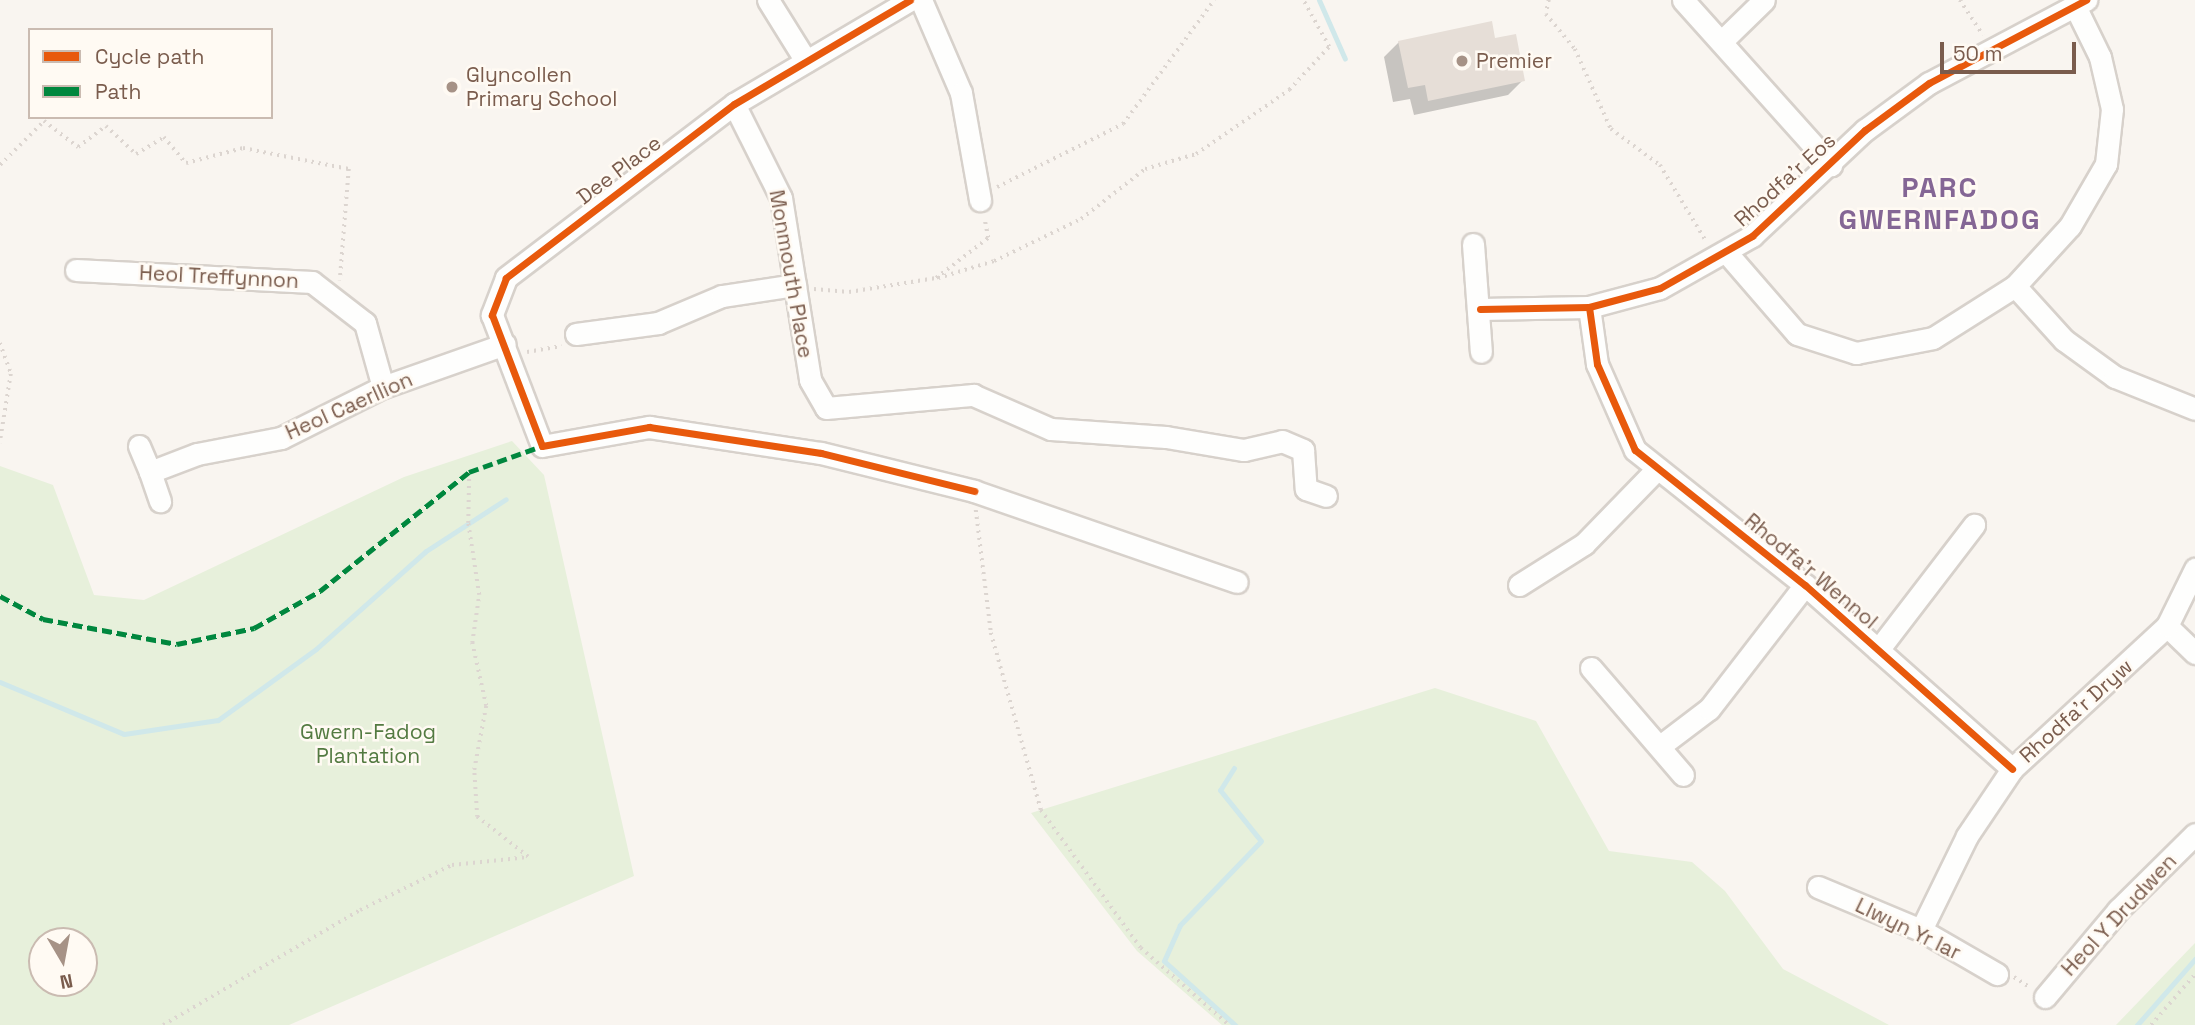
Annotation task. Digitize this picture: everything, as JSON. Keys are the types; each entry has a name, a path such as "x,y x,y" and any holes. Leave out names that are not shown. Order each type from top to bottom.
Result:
{"street":[{"path":"768,0 806,61"},
{"name":"Dee Place","path":"910,0 734,104 506,278 492,315 508,349 542,446 649,427 821,453 974,491"},
{"path":"921,0 961,93 980,200"},
{"path":"1683,0 1723,40 1831,165"},
{"path":"1723,40 1764,0"},
{"path":"1721,255 1797,334 1856,354 1933,338 2015,286 2070,226 2106,164 2112,109 2100,57 2080,3"},
{"name":"Rhodfa'r Eos","path":"1480,309 1589,307 1660,288 1721,255 1929,83 2080,3"},
{"name":"Monmouth Place","path":"734,104 761,146 781,198 810,380 826,408 973,395 1051,429 1166,437 1244,450 1282,441 1303,450 1306,489 1326,496"},
{"path":"1474,244 1481,352"},
{"name":"Heol Treffynnon","path":"76,270 312,282 339,297 365,323 383,387"},
{"path":"576,334 658,323 722,296 795,285"},
{"path":"2015,286 2064,340 2115,377 2195,409"},
{"name":"Rhodfa'r Wennol","path":"1589,307 1597,364 1613,411 1655,471 1805,585 2012,769"},
{"name":"Heol Caerllion","path":"150,472 197,454 281,438 383,387 508,349"},
{"path":"139,446 160,501"},
{"path":"1519,585 1584,544 1655,471"},
{"path":"974,491 1237,582"},
{"path":"1878,650 1974,525"},
{"name":"Rhodfa'r Dryw","path":"1921,930 1967,836 2012,769 2167,626 2195,569"},
{"path":"1660,746 1709,709 1805,585"},
{"path":"2167,626 2195,653"},
{"path":"1591,668 1683,775"},
{"name":"Heol Y Drudwen","path":"2045,997 2118,909 2195,834"},
{"name":"Llwyn Yr Iar","path":"1818,887 1921,930 1997,974"}],"path":[{"path":"936,278 988,238 980,200 1009,178 1051,165 1123,124 1214,0"},
{"path":"795,285 849,292 936,278 993,261 1081,219 1144,169 1196,154 1289,90 1329,47 1303,0"},
{"path":"1549,0 1546,14 1575,49 1611,129 1660,165 1721,255"},
{"path":"1960,0 1991,49"},
{"path":"0,166 44,121 78,147 106,126 135,154 164,137 186,163 243,148 349,169 339,297"},
{"path":"508,349 571,345 576,334"},
{"path":"0,343 12,374 0,443"},
{"path":"163,1025 360,910 452,865 528,857 477,817 474,770 486,706 472,643 480,595 469,472"},
{"path":"974,491 991,633 1041,810 1141,948 1229,1025"},
{"path":"1997,974 2009,974 2045,997"},
{"path":"2151,1025 2195,974"}],"green space":[{"name":"Gwern-Fadog Plantation","path":"512,441 544,475 634,876 289,1025 0,1025 0,466 53,485 94,595 144,600 404,477"},
{"path":"1435,688 1536,721 1609,851 1692,862 1725,891 1783,969 1889,1025 1222,1025 1137,951 1031,813"},
{"path":"2195,943 2195,1025 2116,1025"}],"building":[{"name":"Premier","path":"1492,21 1495,38 1516,34 1525,81 1428,101 1425,85 1408,88 1398,41"}],"waterway":[{"path":"1319,0 1345,59"},
{"path":"0,682 124,734 218,720 316,649 426,551 506,499"},
{"path":"1234,768 1220,790 1261,841 1180,925 1164,961 1235,1025"},
{"path":"2137,1025 2195,959"}],"marked path":[{"path":"0,596 43,619 177,644 254,628 320,591 469,472 542,446"}],"cycle path":[{"path":"910,0 734,104 506,278 492,315 542,446 649,427 821,453 974,491"},
{"path":"1480,309 1589,307 1660,288 1752,236 1865,130 1929,83 2086,0"},
{"path":"1589,307 1597,364 1635,450 1805,585 2012,769"}],"place":[{"name":"Premier","path":"1462,61"},
{"name":"Glyncollen Primary School","path":"452,87"}],"district":[{"name":"PARC GWERNFADOG","path":"1940,203"}]}
